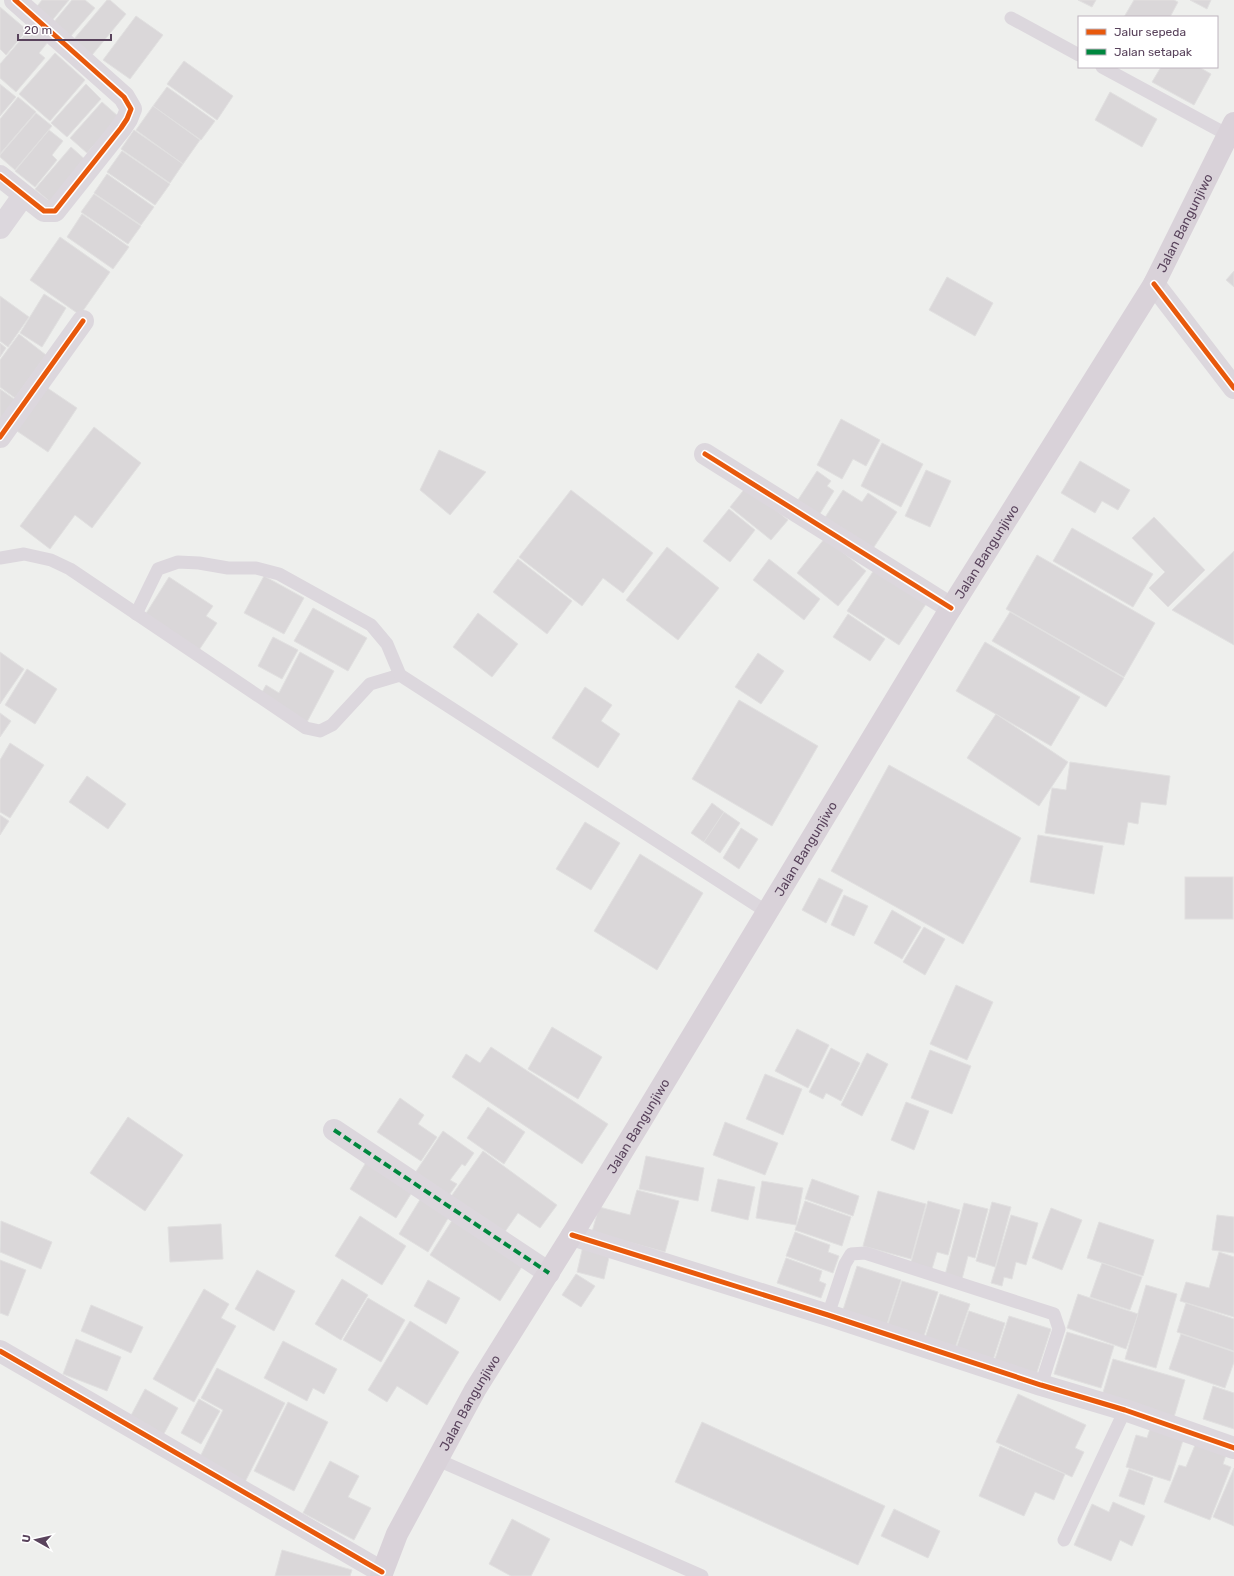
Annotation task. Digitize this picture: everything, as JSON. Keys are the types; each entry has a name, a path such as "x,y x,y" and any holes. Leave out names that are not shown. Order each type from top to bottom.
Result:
{"main road":[{"name":"Jalan Bangunjiwo","path":"382,1574 397,1534 475,1390 549,1273 951,608 1154,284 1231,129"}],"street":[{"path":"0,176 44,212 55,211 121,128 127,119 130,109 124,97 15,0"},
{"path":"0,228 23,196"},
{"path":"1154,284 1234,388"},
{"path":"0,437 83,321"},
{"path":"705,454 951,608"},
{"path":"334,1130 549,1273"},
{"path":"572,1235 828,1314 1041,1385 1125,1410 1234,1448"},
{"path":"0,1351 382,1574"}],"lane":[{"path":"1011,18 1078,54"},
{"path":"1104,68 1231,129"},
{"path":"0,558 24,554 51,560 70,569 306,728 320,731 332,725 370,684 400,675"},
{"path":"136,614 158,569 178,562 199,563 228,568 256,568 279,574 371,625 387,644 400,675 767,912"},
{"path":"828,1314 845,1264 851,1254 865,1253 1054,1314 1059,1329 1041,1385"},
{"path":"1064,1540 1125,1410"},
{"path":"438,1460 702,1576"}],"building":[{"path":"42,0 69,0 50,23 34,10"},
{"path":"72,0 85,0 95,8 70,37 53,23"},
{"path":"107,0 110,0 126,14 92,55 74,39"},
{"path":"1078,0 1096,0 1092,7"},
{"path":"1134,0 1174,0 1178,2 1171,16 1125,16"},
{"path":"1190,0 1211,0 1207,9"},
{"path":"0,7 27,30 6,55 0,49"},
{"path":"136,16 163,35 130,79 103,60"},
{"path":"35,23 52,37 39,53 45,58 16,92 0,78 0,64"},
{"path":"55,53 85,80 50,121 19,94"},
{"path":"184,61 233,96 217,120 167,84"},
{"path":"1160,68 1201,68 1211,74 1194,105 1152,82"},
{"path":"0,84 16,97 0,116"},
{"path":"86,84 101,99 67,137 51,123"},
{"path":"167,87 215,121 201,140 153,106"},
{"path":"1110,92 1157,119 1142,147 1095,120"},
{"path":"18,97 36,112 0,154 0,119"},
{"path":"102,102 119,117 87,153 70,138"},
{"path":"153,106 200,140 183,164 136,130"},
{"path":"36,113 52,126 15,170 0,157 0,155"},
{"path":"49,130 63,141 52,155 57,160 35,187 15,171"},
{"path":"134,130 183,164 170,183 121,149"},
{"path":"71,147 89,163 54,205 35,189"},
{"path":"122,151 170,184 155,205 107,172"},
{"path":"107,174 154,207 141,225 94,193"},
{"path":"94,194 141,226 128,244 81,212"},
{"path":"82,214 129,247 113,269 67,237"},
{"path":"60,237 110,272 80,315 30,280"},
{"path":"1234,271 1234,287 1226,280"},
{"path":"947,277 993,303 975,336 929,310"},
{"path":"44,294 66,308 42,347 20,333"},
{"path":"0,296 29,317 8,347 0,341"},
{"path":"19,334 46,355 15,398 0,387 0,360"},
{"path":"0,343 6,348 0,357"},
{"path":"40,383 77,408 48,452 11,427"},
{"path":"0,389 17,401 0,425"},
{"path":"841,419 880,440 866,466 853,459 842,479 817,465"},
{"path":"94,427 141,463 92,528 75,515 50,549 20,526"},
{"path":"882,443 923,464 901,507 861,486"},
{"path":"439,450 486,472 450,515 420,490"},
{"path":"1080,461 1130,490 1118,510 1102,501 1095,513 1061,493"},
{"path":"926,470 951,481 930,527 905,516"},
{"path":"817,471 831,481 827,486 834,491 816,520 794,506"},
{"path":"747,486 788,520 771,540 730,507"},
{"path":"571,490 653,553 623,593 603,578 582,606 519,557"},
{"path":"843,490 862,502 868,493 897,512 870,553 822,522"},
{"path":"729,509 755,530 730,562 703,541"},
{"path":"1154,517 1205,570 1168,607 1149,588 1165,572 1132,538"},
{"path":"1072,528 1153,574 1133,607 1053,561"},
{"path":"825,538 866,571 838,606 797,573"},
{"path":"667,547 719,588 678,640 626,600"},
{"path":"1234,551 1234,645 1172,610"},
{"path":"1037,555 1155,623 1124,677 1006,609"},
{"path":"518,559 572,601 547,634 493,592"},
{"path":"769,559 820,599 804,620 753,580"},
{"path":"876,567 928,601 899,645 847,611"},
{"path":"264,576 304,598 284,634 244,613"},
{"path":"169,577 213,606 206,616 217,623 199,650 145,615"},
{"path":"313,608 367,638 348,671 294,641"},
{"path":"1010,612 1124,678 1106,707 992,641"},
{"path":"478,613 518,644 492,677 453,647"},
{"path":"848,614 885,639 870,661 833,637"},
{"path":"273,637 298,650 282,679 258,666"},
{"path":"985,642 1080,697 1051,746 956,691"},
{"path":"0,652 24,669 0,704"},
{"path":"300,652 334,671 307,722 260,696 266,685 279,693"},
{"path":"758,653 784,671 761,704 735,687"},
{"path":"27,669 57,689 35,724 5,705"},
{"path":"585,687 612,705 601,721 620,734 598,768 552,738"},
{"path":"739,700 818,746 772,826 692,779"},
{"path":"0,713 11,721 0,737"},
{"path":"996,714 1068,762 1039,806 967,758"},
{"path":"10,743 44,765 10,818 0,812 0,760"},
{"path":"1070,762 1170,776 1166,805 1141,802 1138,824 1128,822 1124,845 1045,833 1052,788 1066,790"},
{"path":"889,765 1021,838 963,944 831,871"},
{"path":"87,776 126,804 108,829 69,802"},
{"path":"712,803 724,812 704,842 691,833"},
{"path":"724,812 740,823 720,853 704,842"},
{"path":"0,815 9,821 0,835"},
{"path":"585,822 620,843 591,890 556,869"},
{"path":"741,828 758,839 739,869 723,858"},
{"path":"1038,835 1103,846 1094,894 1030,882"},
{"path":"640,854 703,893 657,970 594,931"},
{"path":"1185,877 1233,877 1233,919 1185,919"},
{"path":"819,878 843,890 826,923 802,910"},
{"path":"844,895 868,906 854,936 831,925"},
{"path":"892,910 921,927 902,959 874,943"},
{"path":"924,927 945,939 925,975 903,962"},
{"path":"956,985 993,1002 967,1060 930,1044"},
{"path":"552,1027 602,1057 578,1099 528,1069"},
{"path":"797,1029 829,1045 808,1088 775,1071"},
{"path":"491,1047 608,1124 582,1164 452,1077 466,1054 480,1063"},
{"path":"831,1048 860,1063 841,1101 826,1093 823,1099 809,1092"},
{"path":"930,1050 971,1066 952,1114 911,1098"},
{"path":"867,1053 888,1064 862,1116 841,1105"},
{"path":"765,1074 802,1089 783,1135 746,1119"},
{"path":"400,1098 424,1115 418,1124 437,1137 421,1161 377,1132"},
{"path":"906,1102 929,1111 914,1150 891,1140"},
{"path":"488,1107 525,1132 504,1164 467,1138"},
{"path":"128,1117 183,1155 145,1211 90,1173"},
{"path":"725,1122 778,1143 765,1175 713,1155"},
{"path":"443,1131 474,1153 465,1166 462,1164 450,1180 457,1184 447,1198 413,1176"},
{"path":"483,1151 557,1205 540,1228 518,1213 502,1236 450,1198"},
{"path":"646,1156 704,1168 698,1201 639,1189"},
{"path":"368,1159 414,1189 396,1218 350,1189"},
{"path":"718,1179 755,1187 748,1220 711,1211"},
{"path":"812,1179 859,1196 853,1216 805,1199"},
{"path":"762,1181 803,1188 796,1225 756,1218"},
{"path":"637,1190 679,1201 665,1252 592,1232 599,1207 630,1215"},
{"path":"878,1191 926,1204 911,1259 863,1246"},
{"path":"421,1198 450,1215 428,1252 399,1234"},
{"path":"805,1201 851,1217 842,1246 795,1230"},
{"path":"928,1201 960,1210 948,1255 937,1252 931,1272 910,1266"},
{"path":"992,1202 1011,1207 995,1267 976,1261"},
{"path":"964,1203 988,1209 975,1258 968,1256 962,1279 945,1275"},
{"path":"1051,1208 1082,1220 1062,1270 1032,1258"},
{"path":"1011,1215 1038,1223 1026,1265 1016,1262 1012,1279 1004,1277 1002,1286 991,1283"},
{"path":"1217,1215 1234,1217 1234,1253 1212,1250"},
{"path":"360,1216 406,1246 382,1285 335,1256"},
{"path":"453,1219 523,1265 500,1301 430,1255"},
{"path":"1,1221 52,1242 41,1269 0,1252"},
{"path":"1099,1222 1154,1240 1143,1276 1087,1258"},
{"path":"221,1224 223,1259 170,1262 168,1227"},
{"path":"795,1232 830,1245 828,1252 839,1256 833,1273 786,1256"},
{"path":"583,1246 610,1253 604,1279 577,1272"},
{"path":"1219,1252 1234,1257 1234,1317 1180,1301 1186,1282 1209,1288"},
{"path":"786,1258 822,1271 819,1281 826,1284 821,1298 777,1283"},
{"path":"0,1260 26,1270 8,1316 0,1313"},
{"path":"1102,1263 1142,1277 1130,1310 1090,1297"},
{"path":"857,1266 901,1280 886,1327 842,1313"},
{"path":"257,1270 295,1291 274,1331 235,1309"},
{"path":"576,1274 595,1286 581,1307 562,1295"},
{"path":"342,1279 368,1295 341,1340 315,1324"},
{"path":"428,1280 460,1298 446,1324 414,1306"},
{"path":"902,1281 938,1292 923,1339 887,1327"},
{"path":"1146,1285 1177,1294 1156,1368 1125,1359"},
{"path":"204,1289 229,1304 221,1318 236,1326 194,1402 153,1379"},
{"path":"940,1294 970,1304 955,1348 925,1338"},
{"path":"1078,1294 1138,1314 1126,1349 1067,1328"},
{"path":"368,1298 405,1320 381,1362 343,1340"},
{"path":"1186,1303 1234,1319 1234,1351 1177,1332"},
{"path":"91,1305 143,1327 131,1353 81,1331"},
{"path":"969,1311 1005,1323 993,1360 956,1349"},
{"path":"1009,1316 1051,1329 1036,1375 994,1362"},
{"path":"410,1321 459,1352 427,1405 397,1386 387,1402 368,1390"},
{"path":"1067,1332 1114,1346 1101,1388 1054,1374"},
{"path":"1181,1334 1234,1352 1234,1362 1225,1388 1169,1369"},
{"path":"76,1339 121,1357 107,1391 63,1374"},
{"path":"283,1341 337,1369 324,1394 313,1388 307,1401 264,1378"},
{"path":"1113,1359 1185,1380 1174,1417 1102,1396"},
{"path":"217,1368 285,1403 245,1482 199,1459 223,1410 201,1398"},
{"path":"1213,1386 1234,1393 1234,1429 1203,1419"},
{"path":"145,1389 178,1408 161,1439 128,1421"},
{"path":"1018,1394 1086,1425 1075,1448 1084,1452 1072,1477 996,1442"},
{"path":"199,1399 220,1411 201,1444 181,1433"},
{"path":"288,1402 328,1422 294,1491 254,1471"},
{"path":"702,1422 885,1506 858,1565 675,1482"},
{"path":"1152,1423 1185,1434 1170,1481 1126,1467 1136,1435 1147,1438"},
{"path":"1198,1438 1228,1449 1223,1464 1231,1467 1210,1520 1164,1502 1179,1465 1186,1467"},
{"path":"1000,1446 1065,1474 1054,1500 1035,1492 1024,1516 979,1496"},
{"path":"330,1461 359,1476 348,1497 371,1508 354,1540 303,1513"},
{"path":"1234,1468 1234,1526 1213,1517"},
{"path":"1129,1469 1153,1478 1144,1505 1119,1496"},
{"path":"1113,1502 1145,1516 1132,1546 1120,1540 1111,1561 1074,1545 1092,1504 1109,1512"},
{"path":"894,1509 940,1531 928,1558 881,1536"},
{"path":"512,1519 550,1539 531,1576 511,1576 489,1564"},
{"path":"282,1550 352,1570 350,1576 275,1576"}],"marked path":[{"path":"334,1130 549,1273"}],"cycle path":[{"path":"0,176 44,211 55,211 121,128 131,109 124,97 15,0"},
{"path":"1154,284 1234,388"},
{"path":"0,437 83,321"},
{"path":"705,454 951,608"},
{"path":"572,1235 828,1315 1041,1385 1125,1410 1234,1448"},
{"path":"0,1351 382,1572"}]}
